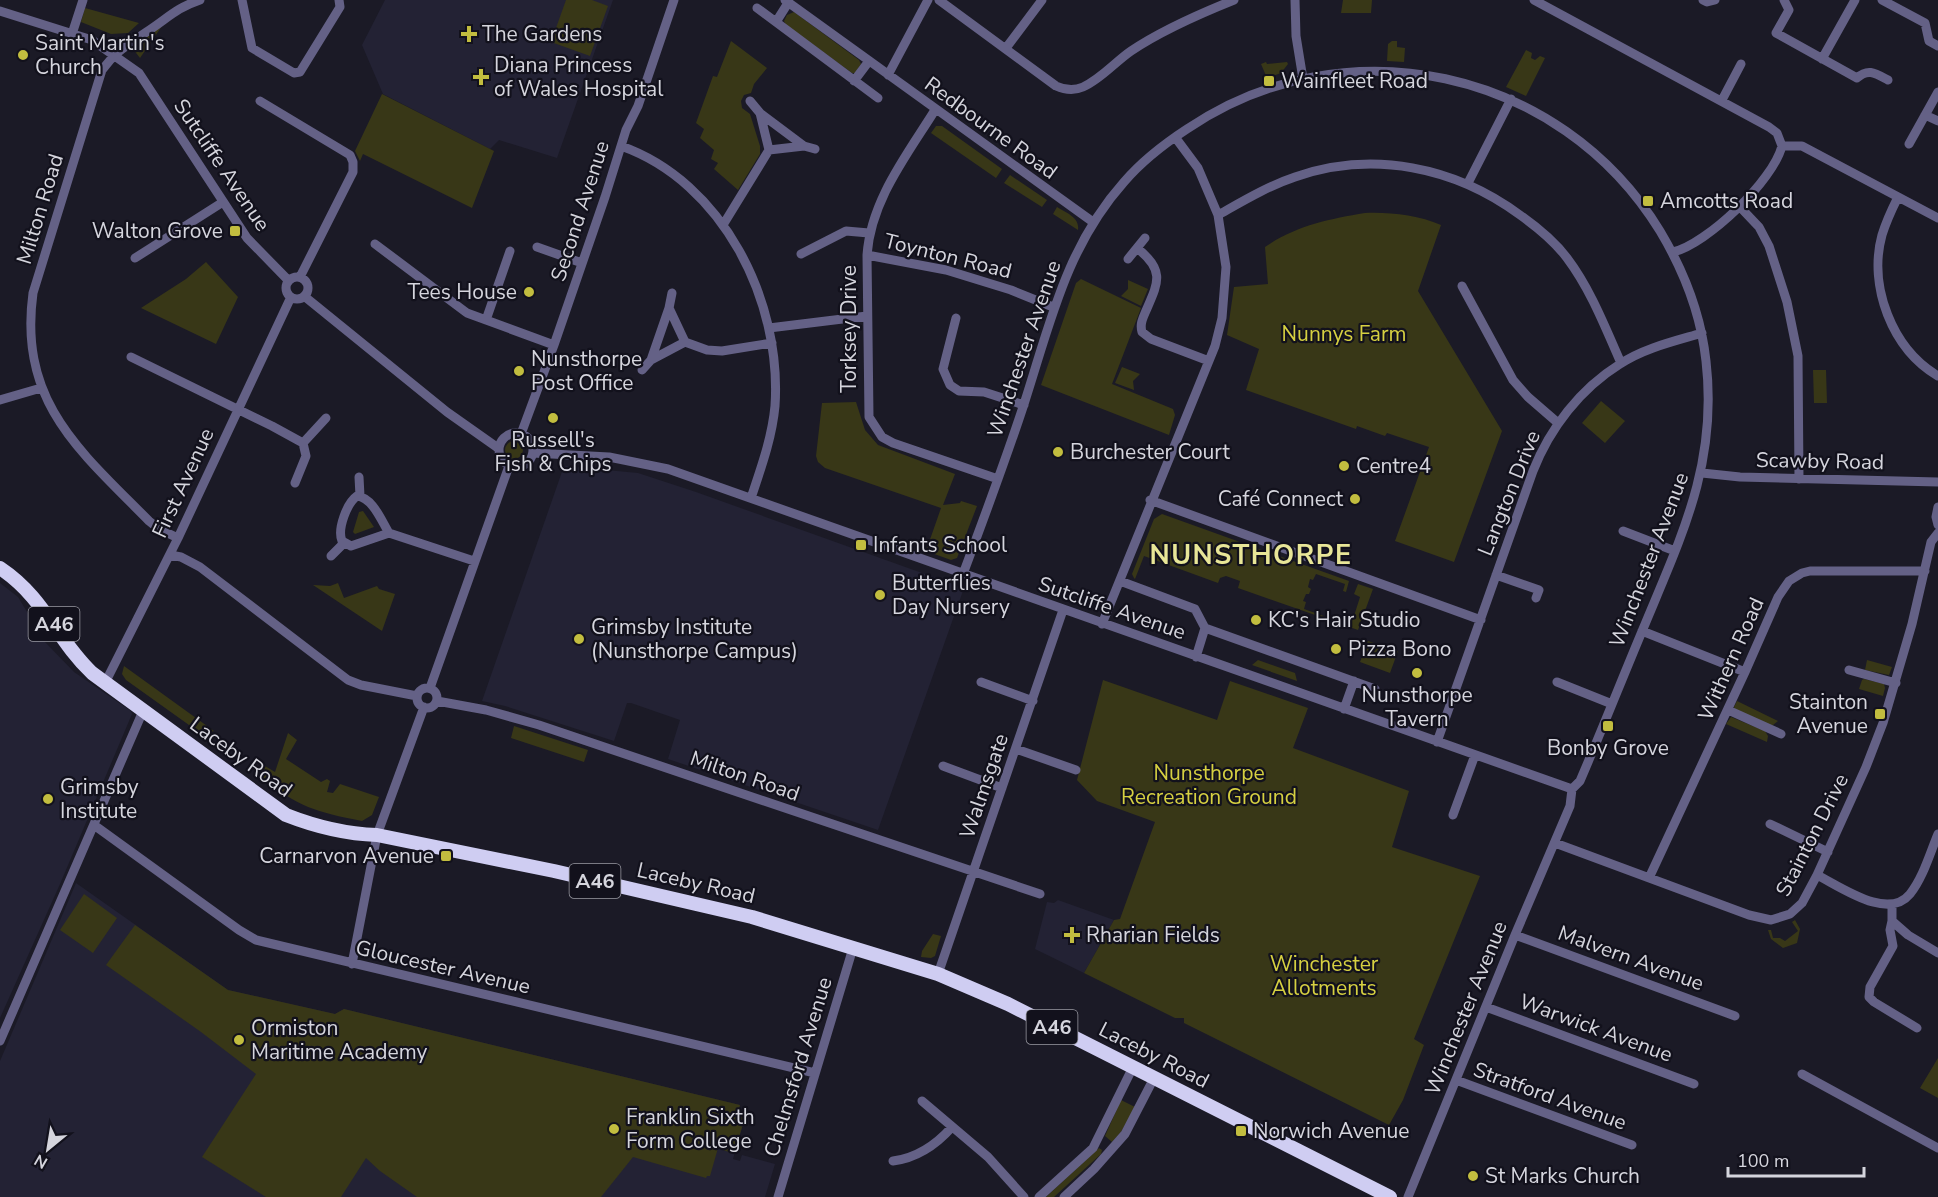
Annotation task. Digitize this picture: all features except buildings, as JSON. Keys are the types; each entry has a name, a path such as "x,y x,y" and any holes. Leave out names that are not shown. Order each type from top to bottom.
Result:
{"highway":[{"name":"Laceby Road","path":"0,568 35,597 75,655 105,683 286,815 307,823 338,830 377,835 554,872 752,917 938,974 1008,1004 1390,1197"}],"street":[{"path":"72,34 83,0"},
{"path":"113,55 165,17 184,5 200,0"},
{"path":"242,0 252,48 294,73 300,72 340,7 339,0"},
{"name":"Second Avenue","path":"521,434 674,0"},
{"path":"888,75 928,0"},
{"path":"939,0 1056,86 1064,89 1077,89 1091,82 1133,50 1173,27 1214,4 1234,0"},
{"path":"1006,48 1042,0"},
{"path":"1295,0 1296,36 1303,79"},
{"path":"1534,0 1722,100 1773,129 1780,139 1782,146 1766,176 1740,207 1684,250 1673,252"},
{"path":"1704,0 1707,2 1715,0"},
{"path":"1784,0 1789,10 1776,33 1857,78 1866,71 1888,80"},
{"path":"1822,59 1855,0"},
{"path":"1882,0 1925,23 1929,41 1938,46"},
{"name":"Redbourne Road","path":"776,22 787,1 1093,222"},
{"path":"757,8 878,98"},
{"name":"Sutcliffe Avenue","path":"0,11 92,40 139,73 247,238 288,280"},
{"name":"Milton Road","path":"113,55 102,70 33,293 30,317 31,348 41,388 54,416 76,447 149,521 159,529 178,538"},
{"path":"855,81 869,61"},
{"path":"1722,100 1741,64"},
{"name":"Winchester Avenue","path":"963,574 1024,405 1053,306 1093,222 1126,179 1149,156 1204,117 1236,100 1269,87 1340,71 1419,74 1461,82 1525,105 1570,133 1610,167 1645,207 1673,252 1690,291 1702,333 1709,402 1702,473 1693,505 1675,551 1580,781 1572,789 1570,806 1408,1197"},
{"path":"1909,144 1938,92"},
{"path":"1468,183 1511,99"},
{"path":"260,101 350,155 353,162 353,172 300,277"},
{"path":"750,101 760,113 804,146 815,149"},
{"name":"Torksey Drive","path":"935,110 886,189 869,233 867,255 869,417 882,437 893,443 998,479"},
{"path":"723,225 769,150 760,113"},
{"path":"1926,115 1938,121"},
{"path":"1102,624 1150,500 1209,361 1222,318 1226,267 1218,215 1198,168 1175,137"},
{"path":"621,146 641,154 681,180 723,225 754,280 772,343 775,406 770,441 751,498"},
{"path":"769,150 804,146"},
{"path":"1782,146 1802,146 1938,219"},
{"path":"1218,215 1263,190 1296,176 1349,165 1420,168 1468,183 1504,203 1526,219 1566,256 1588,289 1621,363"},
{"path":"1898,197 1881,237 1878,279 1889,318 1905,348 1938,376"},
{"path":"135,258 223,202"},
{"path":"1740,207 1759,227 1769,246 1787,302 1798,356 1799,479"},
{"path":"801,254 846,231 869,233"},
{"path":"1128,259 1145,238"},
{"path":"375,244 467,314 554,345"},
{"path":"537,247 582,263"},
{"path":"1137,248 1151,261 1157,272 1154,291 1142,320 1142,332 1151,339 1209,361"},
{"path":"486,320 510,251"},
{"name":"Toynton Road","path":"867,255 946,270 1053,306"},
{"path":"294,277 305,280 308,285 304,296 296,299 291,297 286,290 288,280 294,277"},
{"path":"1462,286 1513,380 1528,397 1558,423"},
{"path":"651,360 672,293"},
{"path":"304,296 447,412 498,448 500,458 509,466 522,466 527,463 533,453 530,441 521,434 507,435 498,448"},
{"name":"First Avenue","path":"105,683 170,555 291,297"},
{"path":"669,308 685,342 707,350 722,351 772,343"},
{"path":"769,328 867,316"},
{"path":"956,318 944,369 946,380 959,391 984,392 1024,405"},
{"name":"Langton Drive","path":"1437,742 1538,459 1558,423 1585,392 1621,363 1658,346 1702,333"},
{"path":"642,370 651,360 685,342"},
{"path":"131,357 303,443 306,456 295,483"},
{"path":"0,400 41,388"},
{"path":"303,443 326,418"},
{"name":"Sutcliffe Avenue","path":"533,453 609,457 669,469 1572,789"},
{"path":"430,688 509,466"},
{"name":"Scawby Road","path":"1702,473 1740,477 1938,482"},
{"path":"359,477 360,496"},
{"path":"344,543 340,533 349,505 354,498 360,496 370,502 389,533"},
{"path":"1150,500 1481,620"},
{"path":"1938,507 1936,516 1938,525"},
{"path":"1623,531 1675,551"},
{"name":"Stainton Drive","path":"1555,843 1749,915 1771,921 1784,917 1797,909 1817,875 1866,768 1896,683 1931,542 1938,532"},
{"path":"344,543 355,546 389,533 474,561"},
{"path":"331,556 344,543"},
{"path":"170,555 182,557 200,567 348,680 361,686 417,696"},
{"name":"Withern Road","path":"1649,878 1784,587 1796,576 1810,571 1924,571"},
{"path":"1497,575 1538,594 1544,580"},
{"path":"1120,581 1195,609 1206,628 1375,689"},
{"name":"Walmsgate","path":"938,974 1063,610"},
{"path":"1196,657 1206,628"},
{"path":"1642,631 1745,672"},
{"path":"1849,670 1896,683"},
{"path":"1344,709 1354,681"},
{"path":"981,682 1033,701"},
{"path":"1557,682 1612,704"},
{"path":"430,688 436,693 437,701 432,707 424,707 418,703 417,696 421,690 430,688"},
{"name":"Milton Road","path":"437,701 539,725 1040,894"},
{"path":"352,964 377,835 424,707"},
{"path":"1728,710 1781,734"},
{"path":"0,1041 142,711"},
{"path":"1016,749 1076,770"},
{"path":"1453,815 1475,755"},
{"path":"943,766 1002,788"},
{"path":"1770,824 1828,852"},
{"name":"Gloucester Avenue","path":"94,825 248,936 352,964 815,1073"},
{"path":"1817,875 1879,905 1892,906 1903,901 1914,889 1934,856 1938,834"},
{"path":"1892,906 1890,930 1893,946 1870,987 1869,997 1917,1028"},
{"path":"1892,921 1908,935 1938,953"},
{"name":"Malvern Avenue","path":"1515,935 1735,1016"},
{"name":"Chelmsford Avenue","path":"778,1197 853,948"},
{"name":"Warwick Avenue","path":"1486,1006 1694,1084"},
{"path":"1039,1197 1078,1163 1098,1141 1133,1067"},
{"path":"1802,1074 1938,1148"},
{"path":"1064,1197 1125,1134 1154,1078"},
{"name":"Stratford Avenue","path":"1456,1080 1632,1145"},
{"path":"922,1101 988,1157 1024,1197"},
{"path":"893,1161 909,1158 926,1150 941,1140 952,1127"},
{"path":"1098,1141 1111,1150"}],"shaded area":[{"name":"Diana Princess of Wales Hospital","path":"385,0 613,0 557,158 499,140 490,149 383,94 362,45"},
{"path":"564,466 638,473 964,588 878,830 668,759 680,720 631,703 627,703 614,741 505,706 482,701"},
{"name":"Grimsby Institute","path":"0,583 18,597 45,642 74,672 131,711 132,714 0,1018"},
{"name":"Ormiston Maritime Academy","path":"76,883 228,990 335,1014 344,1009 740,1105 738,1112 746,1114 733,1159 740,1161 742,1155 775,1164 765,1197 0,1197 0,1061"},
{"name":"Rharian Fields","path":"1058,900 1114,920 1084,973 1035,949 1047,902 1054,903"}],"green space":[{"path":"566,0 592,0 608,6 590,56 551,42"},
{"path":"1343,0 1372,0 1371,13 1341,13"},
{"path":"85,8 139,23 128,33 111,34 81,22"},
{"path":"794,12 859,60 861,64 855,73 786,25 784,21 787,15"},
{"path":"162,26 140,58 133,49 135,44"},
{"path":"731,41 767,68 754,84 751,93 744,95 741,101 742,108 750,114 760,146 760,154 738,190 714,169 718,163 711,159 714,150 700,138 704,129 696,123 713,76 717,77"},
{"path":"1397,41 1397,47 1405,48 1404,62 1387,61 1388,44"},
{"path":"1526,50 1532,53 1531,58 1535,60 1540,56 1545,58 1526,96 1506,87"},
{"path":"1266,62 1267,64 1287,62 1288,64 1281,73 1267,78 1261,64"},
{"path":"382,94 494,151 472,208 363,154 360,161 355,151"},
{"path":"936,126 942,126 1002,169 996,178 931,133"},
{"path":"1010,175 1047,200 1042,207 1004,183"},
{"path":"1057,207 1075,219 1078,230 1053,214"},
{"name":"Nunnys Farm","path":"1365,213 1403,215 1441,225 1418,291 1502,431 1454,562 1395,541 1429,447 1387,433 1385,436 1357,426 1356,429 1246,390 1259,349 1227,335 1234,287 1268,284 1265,247 1300,229"},
{"path":"206,262 238,297 216,344 141,308 186,279"},
{"path":"1081,279 1141,308 1112,384 1173,409 1175,415 1169,435 1041,385 1076,283"},
{"path":"1128,280 1148,289 1141,306 1121,296 1128,289"},
{"path":"1122,367 1140,374 1133,381 1134,390 1115,383"},
{"path":"1813,370 1826,370 1827,403 1814,403"},
{"path":"1601,401 1625,421 1605,443 1582,423"},
{"path":"856,402 865,430 878,445 955,474 943,505 961,501 977,506 957,558 951,560 926,551 941,508 825,468 818,462 816,456 822,403"},
{"path":"514,441 520,444 523,450 520,456 514,459 508,456 505,450 508,444"},
{"path":"363,511 374,527 355,534 353,532 359,512"},
{"path":"1162,514 1349,581 1346,592 1343,591 1345,584 1316,574 1313,580 1310,579 1308,587 1311,589 1303,601 1306,602 1304,609 1343,623 1348,615 1354,616 1360,597 1354,594 1358,584 1373,589 1358,630 1238,588 1240,581 1226,576 1220,578 1218,583 1144,556 1135,579 1132,574 1154,519"},
{"path":"338,583 344,598 377,586 379,589 395,594 382,631 313,585 330,586"},
{"path":"1368,641 1398,651 1390,673 1360,662"},
{"path":"1258,660 1295,673 1297,681 1252,665"},
{"path":"1867,660 1892,667 1889,675 1865,670"},
{"path":"124,666 214,731 203,735 126,680 122,674"},
{"path":"1864,679 1884,684 1883,696 1859,689"},
{"path":"1103,680 1217,720 1230,681 1308,708 1293,748 1409,791 1392,847 1480,876 1414,1039 1424,1045 1403,1100 1389,1125 1184,1023 1184,1018 1175,1018 1084,973 1114,920 1120,919 1155,822 1097,801 1077,780"},
{"path":"1737,701 1778,721 1769,725 1735,710"},
{"path":"1731,717 1765,731 1768,736 1767,742 1726,724"},
{"path":"514,726 588,750 584,762 511,738"},
{"path":"288,733 297,740 286,759 321,782 327,779 330,781 327,792 333,793 340,784 379,797 372,815 362,821 308,807 261,777 265,766 275,772"},
{"path":"84,894 117,918 93,953 60,930"},
{"path":"1795,920 1800,929 1797,943 1783,948 1771,939 1768,930 1771,930 1773,938 1785,941 1798,931 1792,922"},
{"path":"135,925 228,990 335,1014 344,1009 740,1105 738,1112 746,1114 734,1154 718,1148 710,1176 706,1178 633,1157 601,1197 417,1197 380,1171 366,1158 341,1197 266,1197 202,1157 256,1074 106,965"},
{"path":"933,934 941,936 935,956 921,957 922,951"},
{"path":"1938,1058 1938,1098 1920,1088"},
{"path":"1121,1100 1135,1107 1121,1132 1112,1142 1105,1136"},
{"path":"1099,1148 1102,1150 1101,1154 1054,1197 1046,1197"}],"place":[{"name":"The Gardens","path":"469,34"},
{"name":"Saint Martin's Church","path":"23,55"},
{"name":"Diana Princess of Wales Hospital","path":"481,77"},
{"name":"Wainfleet Road","path":"1269,81"},
{"name":"Amcotts Road","path":"1648,201"},
{"name":"Walton Grove","path":"235,231"},
{"name":"Tees House","path":"529,292"},
{"name":"Nunsthorpe Post Office","path":"519,371"},
{"name":"Russell's Fish & Chips","path":"553,418"},
{"name":"Burchester Court","path":"1058,452"},
{"name":"Centre4","path":"1344,466"},
{"name":"Café Connect","path":"1355,499"},
{"name":"Infants School","path":"861,545"},
{"name":"Butterflies Day Nursery","path":"880,595"},
{"name":"KC's Hair Studio","path":"1256,620"},
{"name":"Grimsby Institute (Nunsthorpe Campus)","path":"579,639"},
{"name":"Pizza Bono","path":"1336,649"},
{"name":"Nunsthorpe Tavern","path":"1417,673"},
{"name":"Stainton Avenue","path":"1880,714"},
{"name":"Bonby Grove","path":"1608,726"},
{"name":"Grimsby Institute","path":"48,799"},
{"name":"Carnarvon Avenue","path":"446,856"},
{"name":"Rharian Fields","path":"1072,935"},
{"name":"Ormiston Maritime Academy","path":"239,1040"},
{"name":"Franklin Sixth Form College","path":"614,1129"},
{"name":"Norwich Avenue","path":"1241,1131"},
{"name":"St Marks Church","path":"1473,1176"}],"district":[{"name":"NUNSTHORPE","path":"1251,555"}],"park label":[{"name":"Nunsthorpe Recreation Ground","path":"1209,785"},
{"name":"Winchester Allotments","path":"1324,976"}]}
